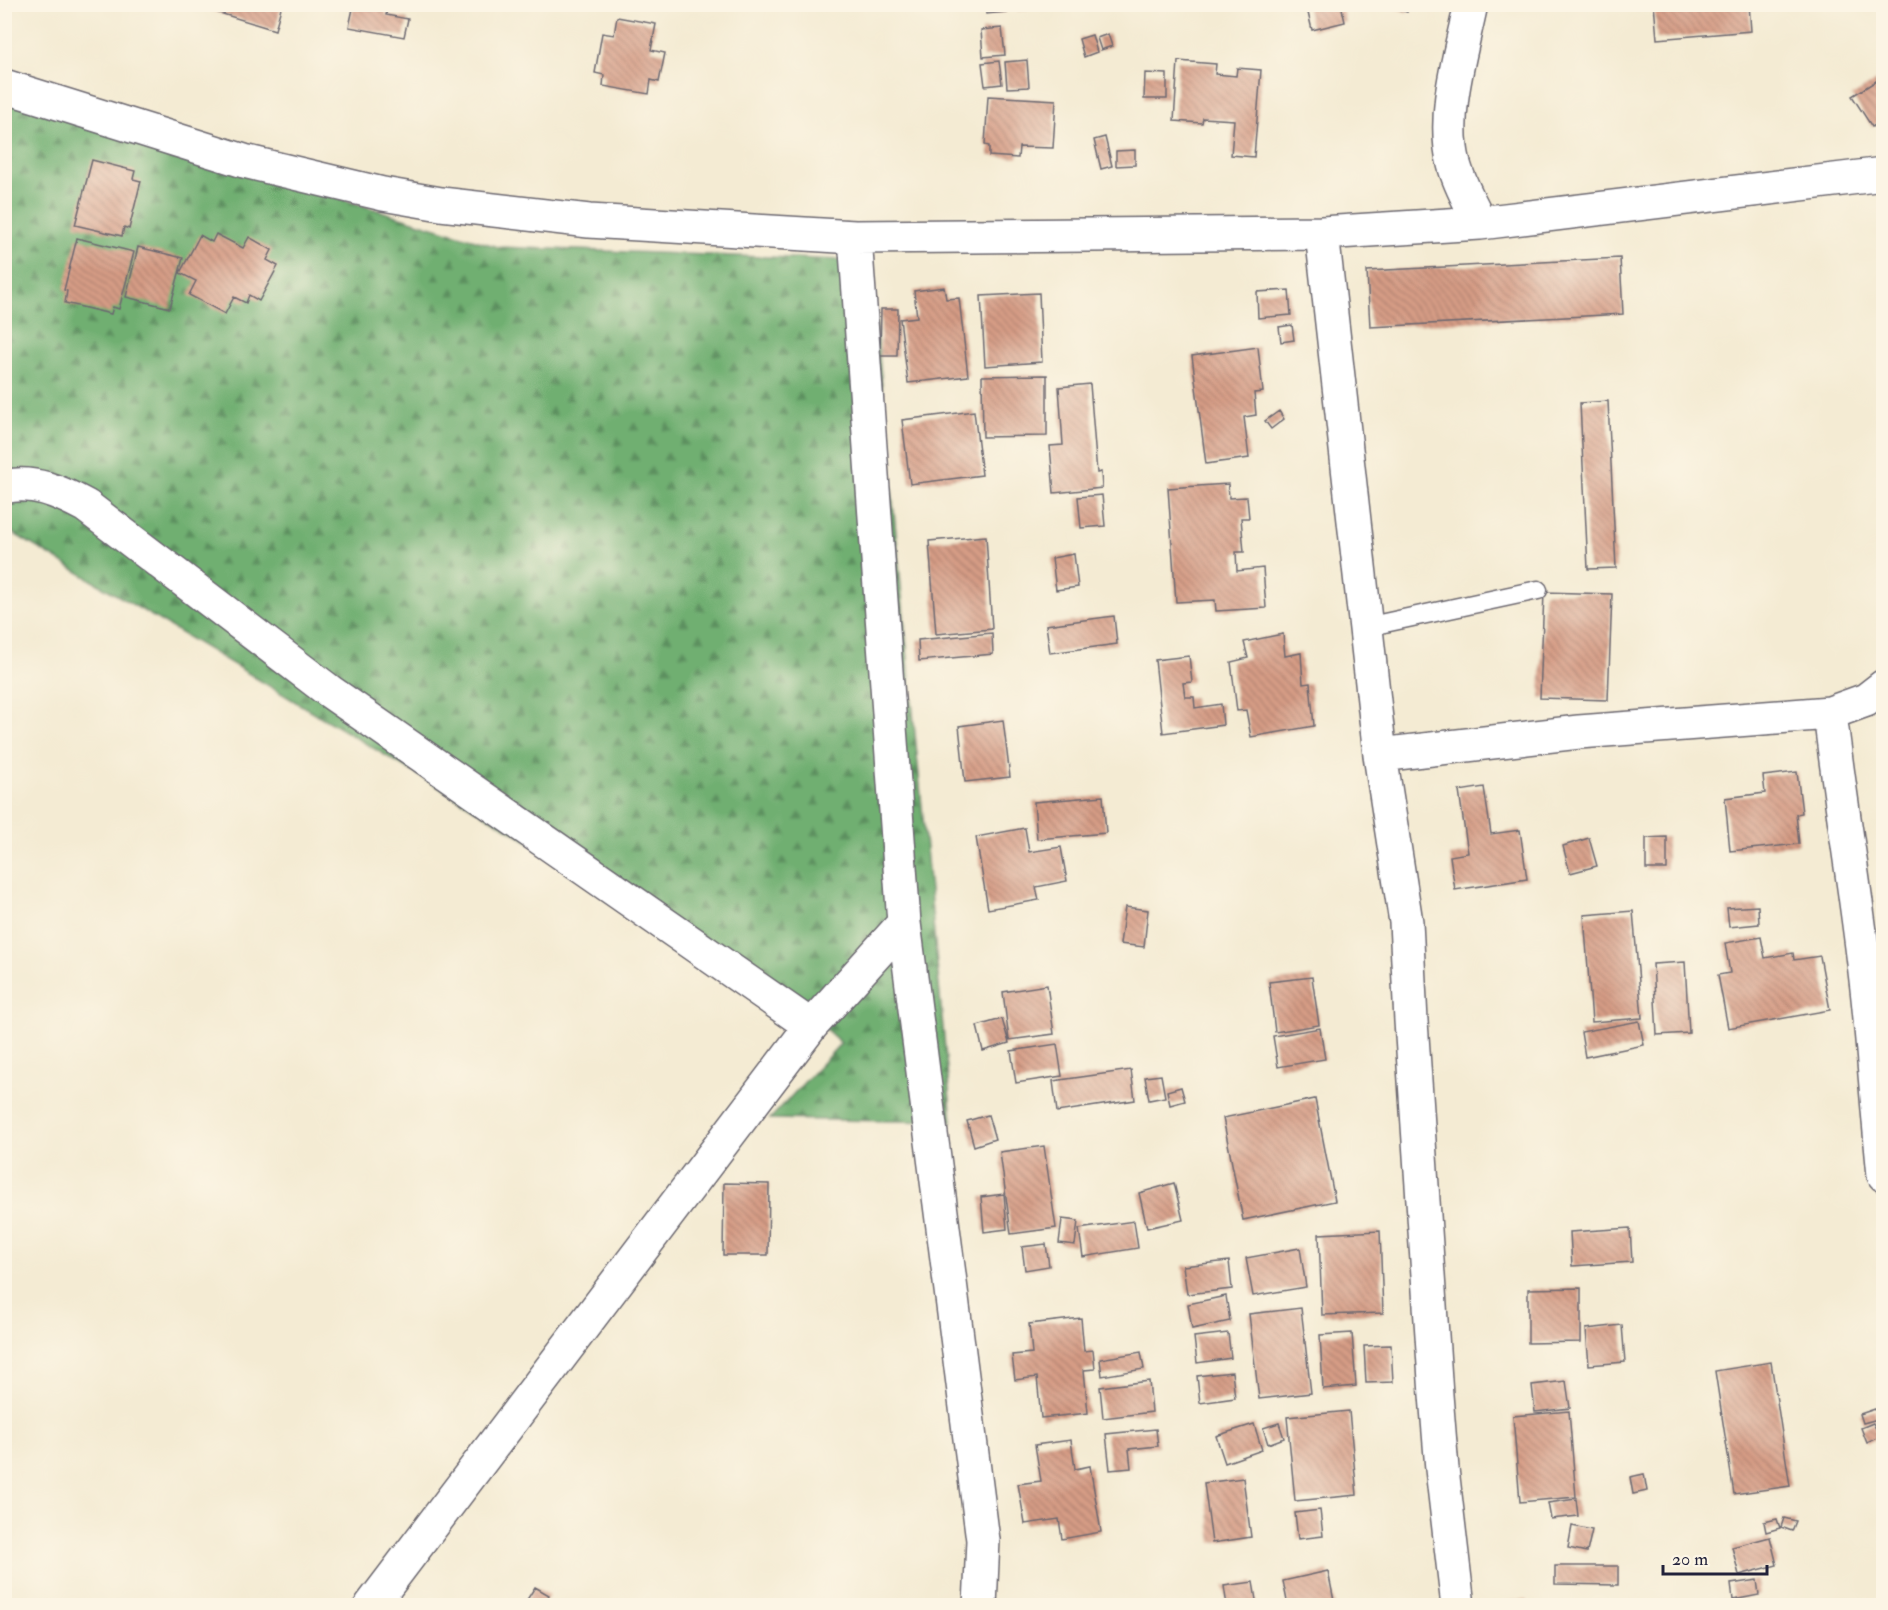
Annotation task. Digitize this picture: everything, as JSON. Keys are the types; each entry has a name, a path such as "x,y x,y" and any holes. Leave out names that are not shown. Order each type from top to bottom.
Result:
{"street":[{"path":"1471,4 1456,73 1451,107 1450,142 1454,165 1480,223"},
{"path":"4,86 244,161 384,194 441,204 589,221 855,237 1322,233 1480,223 1884,174"},
{"path":"1322,233 1380,755 1406,922 1436,1395 1458,1605"},
{"path":"855,237 904,923 983,1540 980,1605"},
{"path":"4,487 16,484 42,487 86,506 329,691 811,1026"},
{"path":"1380,755 1579,732 1830,713 1866,700 1884,686"},
{"path":"1830,713 1840,801 1868,996 1884,1174"},
{"path":"371,1605 811,1026 904,923"}],"lane":[{"path":"1366,627 1538,590"}],"green space":[{"path":"5,96 498,247 870,261 952,1122 770,1119 841,1043 818,1022 494,820 11,532 5,511"}],"building":[{"path":"190,4 282,4 275,30"},
{"path":"354,4 388,4 386,15 408,19 404,37 349,27"},
{"path":"985,4 1005,4 1006,12 986,14"},
{"path":"1017,4 1042,4 1042,5 1018,11"},
{"path":"1306,4 1341,4 1345,22 1312,30"},
{"path":"1393,4 1410,4 1407,12 1392,7"},
{"path":"1654,4 1749,4 1751,31 1657,39"},
{"path":"617,17 656,24 651,50 665,53 659,82 651,80 649,94 603,86 604,75 595,73 602,33 614,35"},
{"path":"1002,28 1005,55 983,57 981,30"},
{"path":"1108,34 1112,46 1101,50 1097,38"},
{"path":"1092,35 1097,52 1084,57 1079,39"},
{"path":"1027,60 1029,87 1007,88 1005,62"},
{"path":"999,61 1002,84 985,86 982,63"},
{"path":"1178,61 1216,64 1215,74 1236,76 1237,68 1261,70 1254,157 1231,155 1234,120 1203,118 1202,123 1174,121"},
{"path":"1145,73 1167,74 1167,99 1144,99"},
{"path":"1884,76 1884,119 1872,127 1852,96"},
{"path":"988,96 1056,100 1053,148 1019,147 1018,158 989,156 989,146 985,145"},
{"path":"1105,137 1112,166 1101,169 1094,140"},
{"path":"1135,150 1135,165 1116,166 1116,151"},
{"path":"92,160 135,171 133,179 141,181 129,229 124,227 122,236 75,225"},
{"path":"216,234 243,248 249,237 272,250 267,260 278,266 259,301 249,295 246,303 234,297 225,314 189,295 196,281 180,273 200,235 212,242"},
{"path":"77,238 134,252 119,309 113,307 111,314 65,303 67,291 64,290"},
{"path":"138,247 183,258 170,308 126,297"},
{"path":"1620,258 1623,314 1370,327 1367,271"},
{"path":"944,287 946,299 959,298 968,376 908,383 900,319 917,317 914,291"},
{"path":"1289,290 1291,315 1258,318 1257,292"},
{"path":"1039,293 1042,362 985,366 981,296"},
{"path":"881,309 898,309 897,356 880,356"},
{"path":"1292,325 1294,340 1281,342 1279,327"},
{"path":"1258,347 1263,392 1254,393 1256,415 1244,417 1249,458 1206,464 1192,356"},
{"path":"1047,375 1047,436 983,437 982,376"},
{"path":"1090,384 1097,473 1101,472 1102,488 1054,493 1050,446 1063,445 1059,387"},
{"path":"1608,401 1616,568 1588,569 1580,403"},
{"path":"974,411 982,475 910,484 902,420"},
{"path":"1279,411 1284,419 1271,429 1265,421"},
{"path":"1228,484 1229,498 1247,497 1249,518 1241,518 1244,552 1236,552 1237,571 1263,568 1266,608 1216,611 1215,600 1176,602 1168,488"},
{"path":"1102,495 1105,526 1081,528 1078,497"},
{"path":"986,536 992,629 936,634 929,541"},
{"path":"1074,554 1078,587 1056,590 1052,558"},
{"path":"1544,592 1612,594 1608,700 1540,698"},
{"path":"1114,616 1117,644 1050,653 1046,625"},
{"path":"992,633 993,654 919,661 918,640"},
{"path":"1283,634 1285,656 1301,653 1303,684 1310,683 1314,726 1251,737 1246,710 1237,711 1231,662 1248,658 1244,642"},
{"path":"1189,656 1192,682 1183,683 1185,697 1194,697 1195,708 1221,704 1223,725 1163,733 1155,660"},
{"path":"1003,720 1010,777 965,782 959,726"},
{"path":"1797,772 1802,813 1796,814 1799,844 1730,851 1725,798 1765,793 1763,776"},
{"path":"1484,787 1491,834 1520,830 1527,879 1455,890 1450,856 1468,853 1459,791"},
{"path":"1103,796 1106,833 1037,839 1034,802"},
{"path":"1025,828 1029,852 1061,847 1067,881 1036,887 1039,900 988,909 976,837"},
{"path":"1667,837 1667,869 1646,869 1646,838"},
{"path":"1589,838 1597,866 1570,873 1563,846"},
{"path":"1758,906 1759,924 1729,927 1727,908"},
{"path":"1125,907 1148,910 1144,947 1120,944"},
{"path":"1633,911 1642,1018 1592,1022 1584,915"},
{"path":"1761,937 1765,958 1793,953 1794,960 1820,956 1830,1010 1728,1028 1718,975 1730,973 1725,943"},
{"path":"1685,962 1689,1033 1657,1035 1653,964"},
{"path":"1312,977 1319,1025 1275,1032 1269,982"},
{"path":"1047,985 1054,1034 1009,1040 1003,992"},
{"path":"1002,1019 1009,1043 983,1051 977,1026"},
{"path":"1639,1021 1644,1045 1585,1057 1581,1032"},
{"path":"1320,1028 1325,1059 1278,1067 1273,1036"},
{"path":"1057,1044 1062,1076 1016,1083 1011,1051"},
{"path":"1131,1070 1135,1100 1057,1112 1053,1081"},
{"path":"1161,1075 1165,1097 1149,1100 1145,1077"},
{"path":"1181,1087 1185,1101 1170,1105 1167,1091"},
{"path":"1315,1099 1335,1201 1243,1220 1223,1118"},
{"path":"988,1115 995,1139 974,1146 967,1121"},
{"path":"1044,1146 1056,1228 1011,1234 1000,1152"},
{"path":"724,1183 769,1184 768,1255 723,1255"},
{"path":"1174,1183 1183,1220 1147,1228 1139,1193"},
{"path":"1004,1194 1007,1229 984,1232 981,1197"},
{"path":"1062,1219 1078,1221 1075,1245 1059,1243"},
{"path":"1134,1221 1138,1248 1083,1257 1079,1229"},
{"path":"1630,1228 1632,1262 1572,1266 1570,1232"},
{"path":"1380,1231 1383,1313 1322,1315 1319,1234"},
{"path":"1046,1244 1049,1266 1025,1270 1022,1247"},
{"path":"1300,1248 1306,1287 1253,1296 1246,1258"},
{"path":"1229,1261 1232,1289 1187,1294 1183,1266"},
{"path":"1581,1288 1581,1342 1528,1343 1528,1289"},
{"path":"1226,1296 1230,1321 1192,1329 1188,1304"},
{"path":"1301,1308 1311,1393 1259,1399 1249,1314"},
{"path":"1081,1318 1084,1351 1093,1350 1095,1369 1084,1370 1088,1413 1041,1418 1037,1377 1015,1380 1012,1355 1032,1353 1029,1324"},
{"path":"1622,1325 1625,1362 1589,1365 1586,1329"},
{"path":"1228,1333 1231,1358 1197,1363 1194,1337"},
{"path":"1352,1333 1356,1386 1323,1389 1320,1335"},
{"path":"1391,1345 1393,1382 1366,1383 1364,1346"},
{"path":"1141,1352 1144,1369 1102,1376 1100,1359"},
{"path":"1771,1362 1790,1486 1734,1494 1715,1371"},
{"path":"1232,1372 1235,1398 1200,1403 1197,1376"},
{"path":"1149,1381 1152,1412 1103,1418 1100,1387"},
{"path":"1566,1381 1570,1408 1535,1412 1532,1385"},
{"path":"1875,1409 1878,1419 1863,1423 1860,1414"},
{"path":"1349,1411 1357,1495 1295,1501 1287,1417"},
{"path":"1569,1411 1576,1497 1520,1502 1513,1416"},
{"path":"1279,1423 1284,1438 1268,1444 1263,1428"},
{"path":"1873,1423 1880,1437 1867,1443 1861,1428"},
{"path":"1254,1424 1262,1450 1225,1463 1216,1436"},
{"path":"1156,1429 1158,1446 1129,1449 1131,1468 1110,1470 1106,1434"},
{"path":"1071,1440 1075,1469 1090,1466 1101,1532 1062,1539 1059,1519 1025,1524 1018,1484 1041,1481 1035,1445"},
{"path":"1644,1474 1647,1491 1633,1494 1630,1477"},
{"path":"1243,1478 1251,1537 1212,1543 1204,1483"},
{"path":"1576,1499 1578,1516 1551,1519 1548,1503"},
{"path":"1320,1510 1323,1536 1298,1539 1295,1513"},
{"path":"1784,1518 1796,1521 1792,1531 1781,1527"},
{"path":"1777,1519 1780,1528 1766,1532 1764,1522"},
{"path":"1572,1526 1592,1530 1587,1552 1568,1548"},
{"path":"1770,1537 1777,1565 1739,1575 1732,1547"},
{"path":"1555,1566 1618,1566 1618,1585 1555,1584"},
{"path":"1328,1571 1335,1606 1288,1606 1283,1581"},
{"path":"1757,1580 1759,1595 1733,1600 1731,1584"},
{"path":"1253,1582 1257,1606 1227,1606 1224,1586"},
{"path":"535,1587 549,1595 543,1606 523,1606"},
{"path":"1527,1599 1528,1606 1505,1606 1505,1602"}]}
